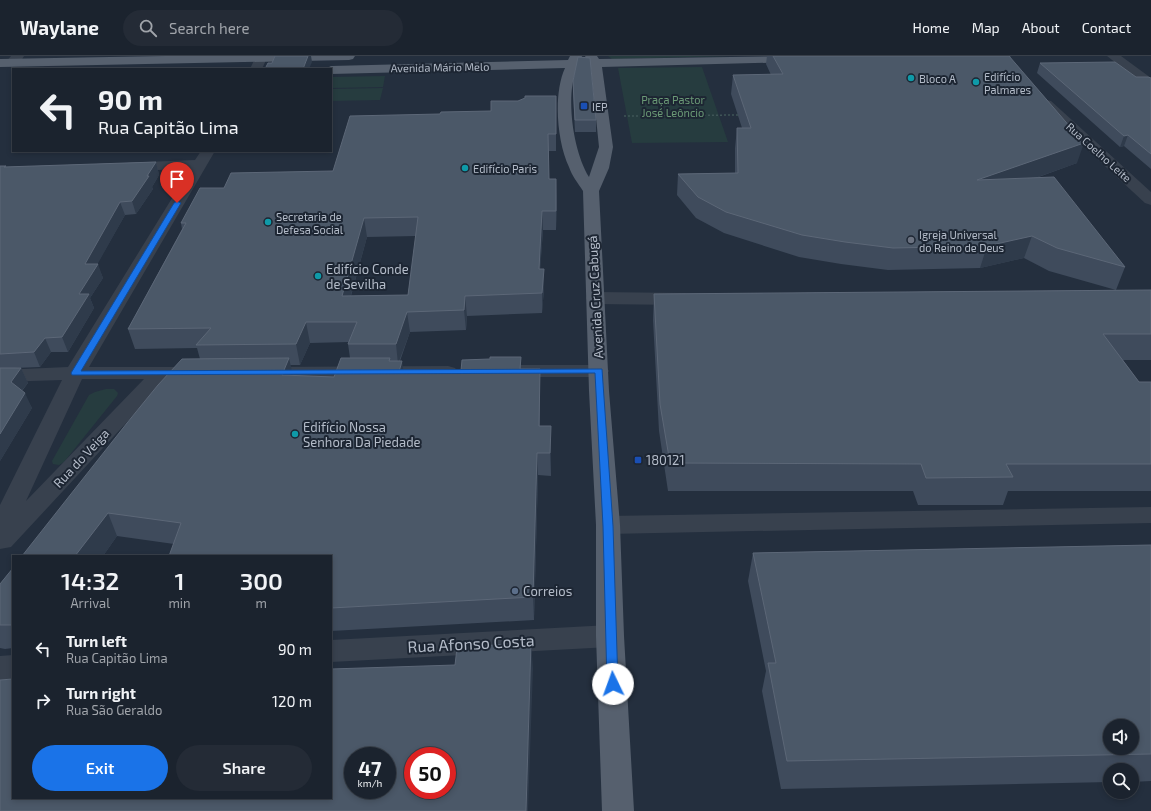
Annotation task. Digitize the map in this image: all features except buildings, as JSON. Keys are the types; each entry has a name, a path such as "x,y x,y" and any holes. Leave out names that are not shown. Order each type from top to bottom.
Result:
{"main road":[{"path":"10,60 261,61 349,56"},
{"name":"Avenida Mário Melo","path":"332,70 574,60 804,58"},
{"name":"Avenida Cruz Cabugá","path":"574,60 566,86 566,117 570,146 577,167 591,191"},
{"name":"Avenida Cruz Cabugá","path":"593,60 596,69 606,146 601,168 591,191 608,526 610,636 618,811"}],"street":[{"path":"1113,56 1151,84"},
{"name":"Rua Coelho Leite","path":"1034,93 1151,200"},
{"path":"108,166 205,157"},
{"path":"0,530 75,373 205,157"},
{"path":"596,298 699,299"},
{"path":"495,371 599,371"},
{"path":"241,373 463,372"},
{"path":"0,376 75,373 217,373"},
{"name":"Rua do Veiga","path":"0,543 161,373"},
{"path":"608,526 1151,515"},
{"name":"Rua Afonso Costa","path":"332,651 610,636"},
{"path":"0,668 12,667"}],"path":[{"path":"602,116 738,115"}],"green space":[{"path":"608,56 730,56 612,59"},
{"name":"Praça Pastor José Leôncio","path":"702,67 728,142 632,143 618,68"},
{"path":"385,76 383,87 332,88 332,77"},
{"path":"383,88 380,100 332,101 332,89"},
{"path":"106,389 114,389 118,393 117,396 64,462 59,465 53,464 52,461 89,395"}],"place":[{"name":"Bloco A","path":"911,78"},
{"name":"Edifício Palmares","path":"976,82"},
{"name":"IEP","path":"584,106"},
{"name":"Edifício Paris","path":"465,168"},
{"name":"Secretaria de Defesa Social","path":"268,222"},
{"name":"Igreja Universal do Reino de Deus","path":"911,240"},
{"name":"Edifício Conde de Sevilha","path":"318,276"},
{"name":"Edifício Nossa Senhora Da Piedade","path":"295,434"},
{"name":"180121","path":"638,460"},
{"name":"Correios","path":"515,591"}],"route":[{"path":"177,203 75,373 599,371 608,526 610,636 613,684"}]}
